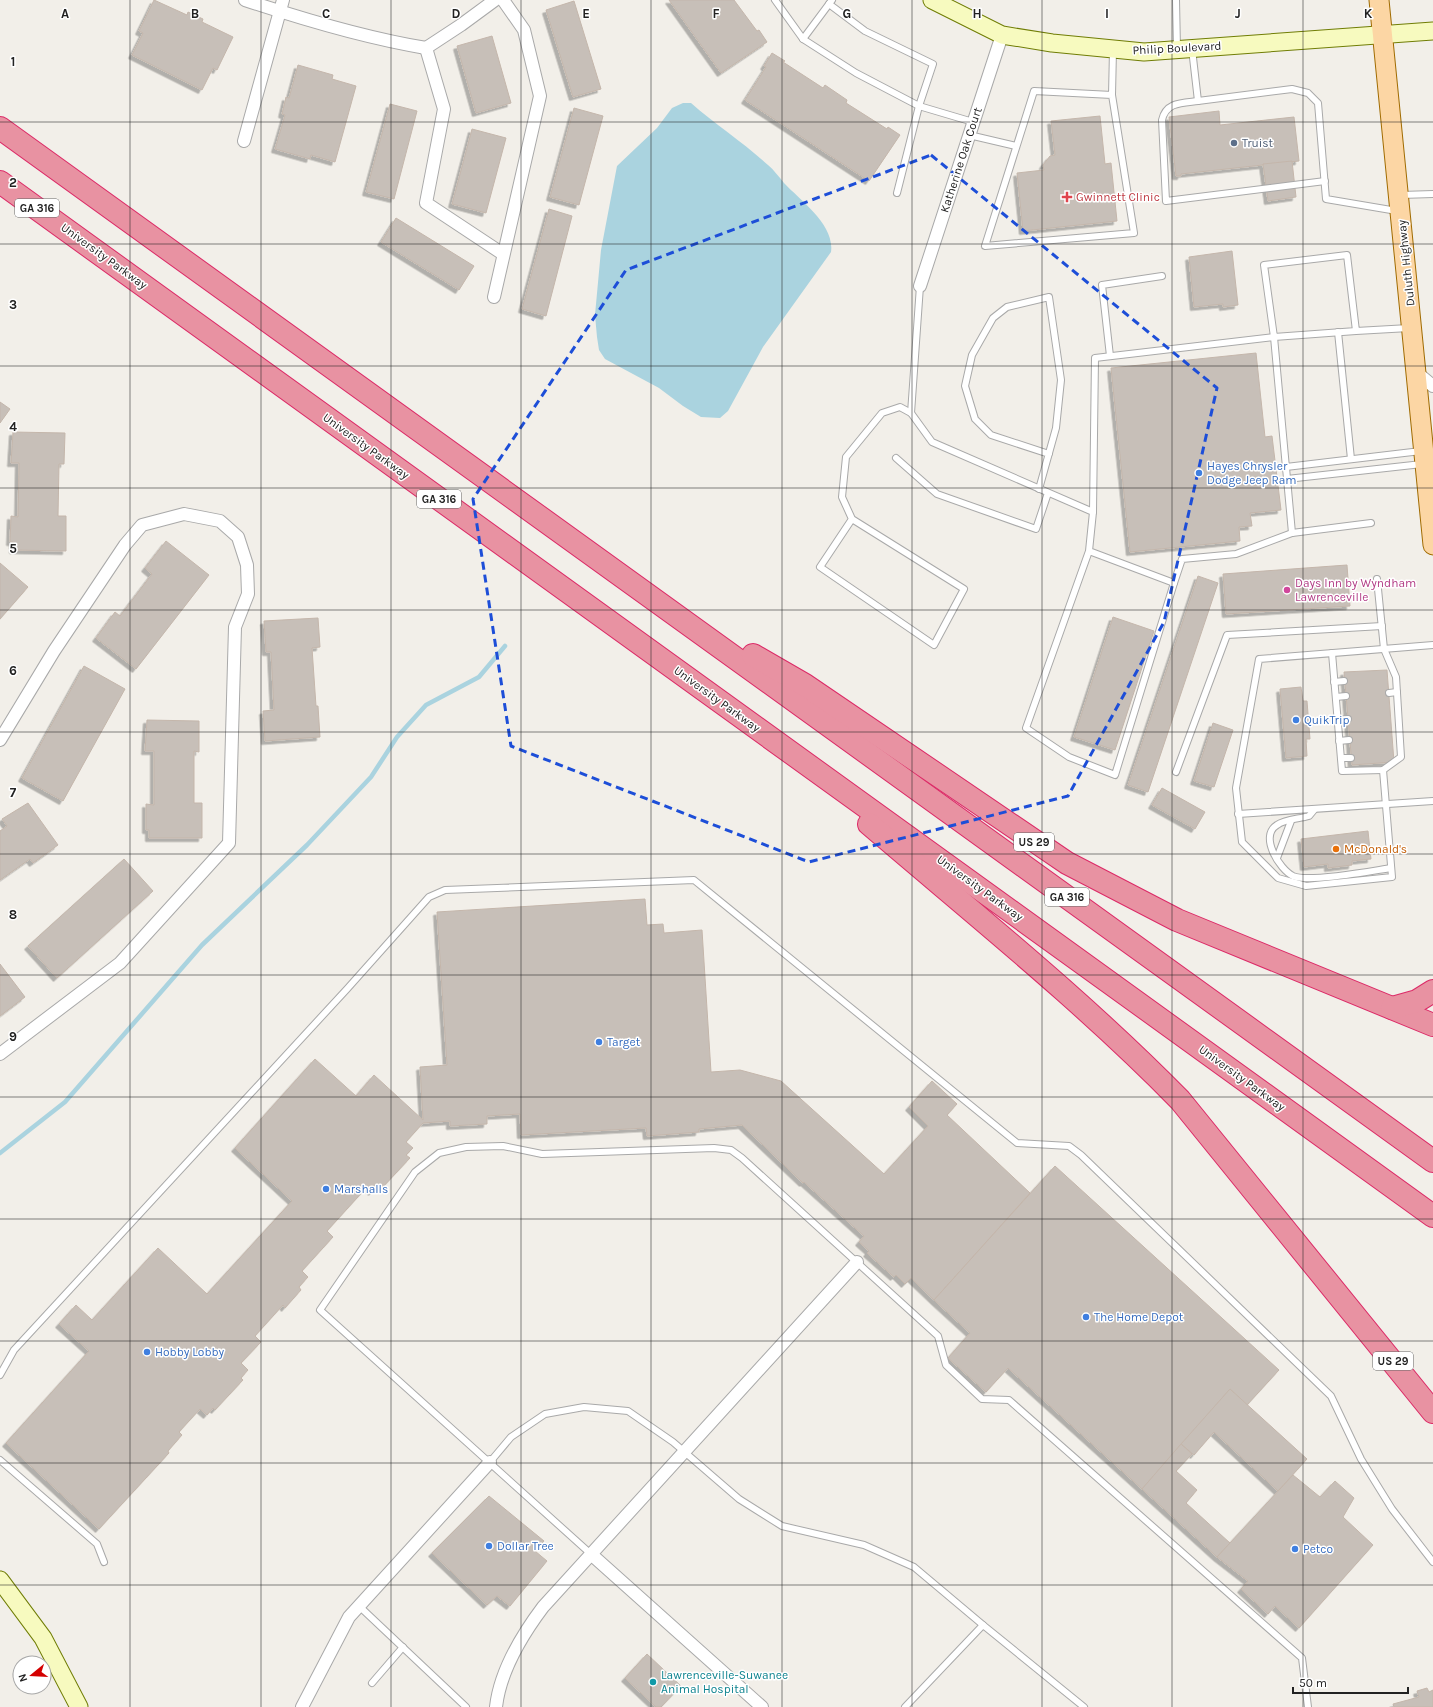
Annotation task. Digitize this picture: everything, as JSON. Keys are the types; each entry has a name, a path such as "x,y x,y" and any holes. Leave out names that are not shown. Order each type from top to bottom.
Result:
{"highway":[{"name":"GA 316","path":"0,128 1433,1161"},
{"name":"University Parkway","path":"0,182 1433,1216"},
{"name":"US 29","path":"701,632 752,655 805,685 1067,863 1177,920 1433,1025"},
{"name":"US 29","path":"804,762 867,823 1078,1004 1134,1055 1180,1100 1433,1412"},
{"path":"1392,1008 1418,1001 1433,991"}],"main road":[{"name":"Duluth Highway","path":"1379,0 1416,372 1427,452 1432,532"}],"street":[{"path":"245,0 282,6 382,40 426,48 495,0"},
{"path":"494,296 540,96 524,30 503,0"},
{"name":"Philip Boulevard","path":"932,0 1002,35 1052,43 1144,52 1433,30"},
{"path":"244,141 282,6"},
{"name":"Katherine Oak Court","path":"920,286 1002,35"},
{"path":"426,48 444,110 426,203 503,254"},
{"path":"1416,372 1433,386"},
{"path":"0,740 54,651 125,545 142,525 184,514 220,521 238,537 247,565 248,594 235,627 229,843 120,963 0,1054"},
{"path":"496,1707 506,1671 528,1626 543,1607 592,1555 684,1451 857,1262"},
{"path":"302,1707 349,1617 490,1462"},
{"path":"592,1555 762,1707"},
{"path":"0,1580 43,1638 79,1707"}],"lane":[{"path":"775,0 803,40 856,73 919,106 973,122"},
{"path":"1176,0 1184,48 1198,101"},
{"path":"803,40 831,2 865,31 933,64 919,106 897,193"},
{"path":"1112,95 1034,91 984,246 1134,233 1112,95 1113,49"},
{"path":"1325,181 1166,201 1162,120 1164,112 1170,105 1198,101 1292,89 1308,93 1318,103 1325,181 1326,199 1400,203 1433,194"},
{"path":"969,135 1016,146"},
{"path":"1292,533 1274,338 1264,265 1347,255 1356,331"},
{"path":"1110,356 1102,285 1162,276"},
{"path":"911,413 920,286"},
{"path":"1039,488 1049,454 1056,428 1061,380 1049,297 1007,307 993,318 972,355 965,386 975,419 991,435 1049,454"},
{"path":"1371,523 1292,533 1236,554 1182,559 1115,775 1069,757 1026,728 1089,551 1093,512 1095,358 1274,338 1338,332 1412,328"},
{"path":"1338,332 1351,459"},
{"path":"852,519 820,567 934,645 964,589 852,519 842,497 846,457 882,413 900,407 911,413 932,442 1093,512"},
{"path":"1286,467 1427,452"},
{"path":"1287,479 1427,452"},
{"path":"896,458 936,494 1036,528 1048,493"},
{"path":"1089,551 1174,583"},
{"path":"1332,653 1342,771 1383,770 1401,757 1401,753 1396,677 1384,649 1377,579"},
{"path":"1176,772 1227,635 1382,626"},
{"path":"1383,770 1392,877 1306,886 1278,878 1242,842 1236,788 1259,658 1433,645"},
{"path":"1388,678 1396,677"},
{"path":"1334,682 1344,681"},
{"path":"1389,693 1397,692"},
{"path":"1336,697 1346,696"},
{"path":"1390,715 1398,715"},
{"path":"1338,720 1348,719"},
{"path":"1392,737 1400,736"},
{"path":"1339,741 1349,740"},
{"path":"1393,754 1401,753"},
{"path":"1341,758 1351,758"},
{"path":"1238,814 1433,801"},
{"path":"1314,810 1309,816 1291,821 1283,821 1275,825 1270,834 1269,842 1277,858 1292,876 1310,878 1391,868"},
{"path":"1277,858 1291,821"},
{"path":"0,1374 14,1350 337,1000 429,897 446,890 694,880 1017,1143 1069,1146 1081,1155 1331,1396 1361,1459 1392,1509 1433,1562"},
{"path":"592,1555 320,1310 415,1172 439,1153 466,1147 503,1146 542,1154 714,1148 731,1150 742,1158 938,1336 946,1365 982,1399 1009,1400 1302,1658 1308,1707"},
{"path":"490,1462 511,1437 545,1414 584,1407 628,1411 684,1451 739,1499 782,1526 864,1545 914,1567 1084,1707"},
{"path":"0,1460 97,1544 104,1562"},
{"path":"359,1606 466,1707"},
{"path":"905,1707 983,1625"},
{"path":"372,1683 403,1647"}],"highlighted area":[{"path":"931,155 1217,388 1164,622 1068,796 809,862 511,746 473,499 626,270"}],"water":[{"path":"683,103 691,103 770,167 815,214 828,232 831,242 831,252 763,347 728,411 720,418 701,417 659,388 605,359 599,350 597,337 595,315 601,250 617,166 657,128 672,108"}],"building":[{"path":"154,0 187,15 188,12 203,19 202,22 233,37 217,70 213,68 202,90 132,55 143,33 139,31"},
{"path":"669,0 734,0 767,42 721,73"},
{"path":"574,1 601,89 573,97 546,10"},
{"path":"492,36 511,103 476,113 457,46"},
{"path":"772,53 823,88 825,85 847,100 846,103 887,129 888,127 900,135 869,181 745,100 766,67 764,66"},
{"path":"298,65 333,75 332,79 356,86 335,162 311,155 310,159 275,149 285,115 282,114 286,97 289,98"},
{"path":"390,104 417,111 394,199 366,192"},
{"path":"574,108 603,116 579,205 550,197"},
{"name":"Truist","path":"1219,111 1220,125 1294,117 1299,161 1181,174 1181,176 1176,176 1169,117"},
{"name":"Gwinnett Clinic","path":"1100,116 1105,164 1111,163 1117,221 1023,231 1017,173 1044,170 1043,165 1050,156 1055,155 1051,121"},
{"path":"472,129 506,138 486,213 452,204"},
{"path":"1292,161 1296,197 1268,201 1263,164"},
{"path":"549,209 572,216 546,316 522,309"},
{"path":"396,218 474,266 459,290 381,242"},
{"path":"1232,251 1238,305 1223,307 1223,304 1194,307 1189,257"},
{"name":"Hayes Chrysler Dodge Jeep Ram","path":"1256,353 1265,437 1272,436 1281,510 1250,513 1252,526 1239,527 1240,541 1130,552 1111,368"},
{"path":"0,402 10,409 0,423"},
{"path":"13,432 65,433 64,464 59,464 58,516 66,516 66,551 13,550 13,542 10,542 11,516 18,517 19,463 11,463"},
{"path":"166,541 209,575 136,669 96,638 115,612 120,616 152,574 145,568"},
{"path":"0,563 28,587 0,619"},
{"name":"Days Inn by Wyndham Lawrenceville","path":"1347,565 1350,606 1226,614 1223,574"},
{"path":"1198,576 1218,583 1148,792 1128,785"},
{"path":"1113,617 1154,631 1115,750 1074,737"},
{"path":"318,618 320,647 312,648 316,706 318,706 320,737 265,741 263,711 274,710 271,652 266,652 264,621"},
{"path":"84,666 125,689 63,801 22,778"},
{"name":"QuikTrip","path":"1387,670 1394,762 1352,765 1344,672"},
{"name":"QuikTrip","path":"1301,687 1303,701 1307,701 1310,739 1306,739 1307,756 1286,758 1280,689"},
{"path":"147,720 199,721 199,752 194,751 194,803 202,803 202,838 149,838 149,830 146,830 146,804 154,805 154,751 145,751"},
{"path":"1213,723 1233,730 1214,787 1194,781"},
{"path":"1162,788 1205,812 1195,829 1152,805"},
{"path":"28,803 58,845 33,863 30,859 0,880 0,831 7,826 2,819"},
{"name":"McDonald's","path":"1368,831 1371,859 1352,861 1352,865 1328,868 1328,864 1304,867 1301,839"},
{"path":"124,859 153,891 57,978 28,946"},
{"path":"645,899 647,925 663,924 664,933 702,930 711,1072 740,1070 781,1081 884,1174 928,1126 909,1107 932,1081 957,1104 947,1115 1030,1193 934,1300 911,1278 905,1284 896,1275 894,1277 867,1253 869,1251 859,1242 864,1236 804,1182 803,1183 742,1125 699,1129 699,1132 647,1136 646,1128 521,1135 520,1114 487,1116 487,1124 450,1126 450,1121 423,1123 406,1142 413,1148 406,1155 410,1158 382,1188 379,1185 372,1192 367,1187 327,1231 333,1237 302,1271 308,1277 299,1287 301,1290 285,1308 283,1305 255,1336 261,1342 241,1363 248,1370 241,1378 243,1380 215,1410 213,1408 207,1415 200,1409 179,1432 182,1435 168,1451 169,1453 99,1529 6,1443 89,1351 59,1324 76,1305 92,1320 158,1248 207,1294 292,1201 235,1148 315,1059 356,1096 374,1075 423,1120 420,1067 447,1065 437,912"},
{"path":"0,964 25,997 0,1016"},
{"name":"The Home Depot","path":"1055,1166 1279,1370 1247,1405 1230,1389 1142,1489 1008,1368 986,1392 948,1358 970,1333 934,1300"},
{"path":"1230,1389 1307,1459 1278,1491 1214,1432 1194,1455 1181,1444"},
{"path":"1181,1444 1192,1454 1176,1471 1197,1490 1186,1503 1230,1543 1217,1557 1142,1489"},
{"path":"1293,1475 1320,1497 1335,1481 1354,1498 1343,1517 1373,1545 1299,1628 1275,1606 1268,1614 1241,1589 1248,1581 1217,1557"},
{"name":"Dollar Tree","path":"489,1496 544,1541 535,1551 547,1561 510,1606 497,1596 487,1605 432,1553"},
{"name":"Lawrenceville-Suwanee Animal Hospital","path":"647,1654 681,1686 661,1707 656,1707 625,1678"},
{"path":"1427,1688 1429,1692 1433,1690 1433,1707 1394,1707 1393,1704 1419,1697 1417,1691"}],"waterway":[{"path":"0,1153 65,1102 202,945 307,845 371,777 397,737 426,705 479,677 505,646"}],"place":[{"name":"Truist","path":"1234,143"},
{"name":"Gwinnett Clinic","path":"1067,197"},
{"name":"Hayes Chrysler Dodge Jeep Ram","path":"1199,473"},
{"name":"Days Inn by Wyndham Lawrenceville","path":"1287,590"},
{"name":"QuikTrip","path":"1296,720"},
{"name":"McDonald's","path":"1336,849"},
{"name":"Target","path":"599,1042"},
{"name":"Marshalls","path":"326,1189"},
{"name":"The Home Depot","path":"1086,1317"},
{"name":"Hobby Lobby","path":"147,1352"},
{"name":"Dollar Tree","path":"489,1546"},
{"name":"Petco","path":"1295,1549"},
{"name":"Lawrenceville-Suwanee Animal Hospital","path":"653,1682"}]}
